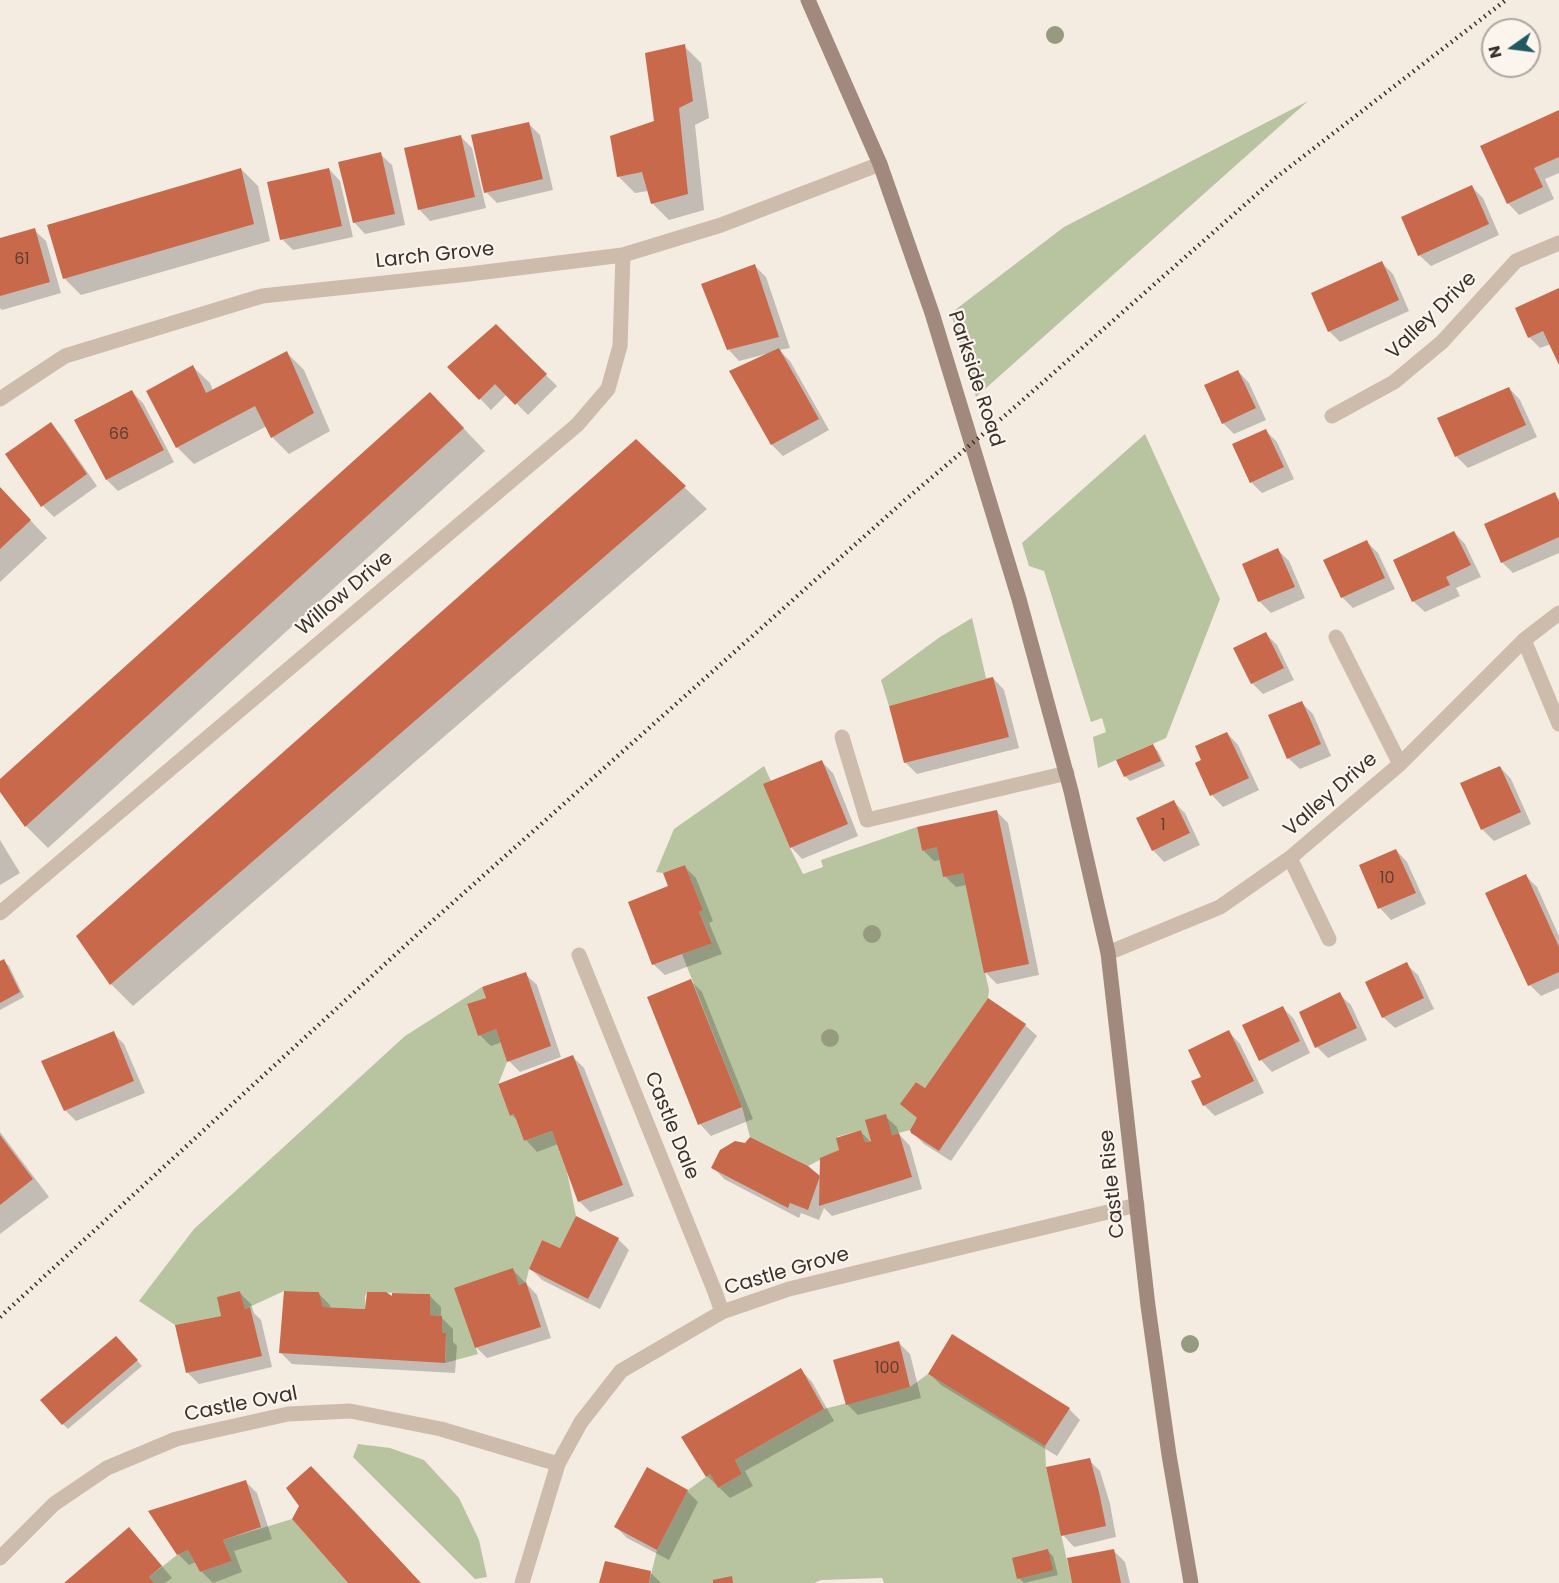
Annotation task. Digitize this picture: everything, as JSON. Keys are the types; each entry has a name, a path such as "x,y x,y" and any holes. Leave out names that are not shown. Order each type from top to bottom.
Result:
{"street":[{"name":"Parkside Road","path":"808,0 880,164 932,313 1019,599 1068,777"},
{"name":"Larch Grove","path":"0,399 65,356 262,296 623,255 721,225 880,164"},
{"name":"Valley Drive","path":"1332,416 1394,382 1442,342 1516,261 1559,243"},
{"name":"Willow Drive","path":"0,913 577,425 608,389 620,346 623,255"},
{"name":"Valley Drive","path":"1108,953 1220,907 1290,858 1400,764 1524,640 1559,613"},
{"name":"Valley Drive","path":"1336,637 1400,764"},
{"path":"1524,640 1559,724"},
{"path":"842,737 867,820 1068,777"},
{"name":"Castle Rise","path":"1068,777 1108,953 1148,1305 1168,1455 1191,1583"},
{"name":"Valley Drive","path":"1290,858 1329,939"},
{"name":"Castle Dale","path":"579,955 722,1312"},
{"name":"Castle Grove","path":"522,1583 558,1464 581,1422 621,1371 722,1312 789,1289 1137,1205"},
{"name":"Castle Oval","path":"0,1558 54,1504 107,1468 176,1439 288,1414 350,1411 441,1429 558,1464"}],"green space":[{"path":"1308,101 976,397 951,313 1064,227"},
{"path":"1145,434 1220,599 1166,738 1098,768 1093,737 1106,732 1102,718 1091,722 1044,571 1029,566 1022,543"},
{"path":"972,618 986,678 993,677 889,706 881,680 940,637"},
{"path":"764,766 771,781 764,785 803,874 823,867 821,860 917,827 922,851 937,847 963,873 989,990 988,998 925,1088 916,1082 901,1104 917,1118 910,1130 865,1142 861,1130 837,1137 839,1150 808,1166 750,1137 742,1107 682,954 712,942 699,912 703,910 685,865 663,873 656,872 674,829"},
{"path":"482,987 486,998 467,1005 478,1035 496,1029 507,1062 498,1085 510,1115 514,1114 524,1141 552,1131 567,1172 576,1216 560,1248 542,1240 529,1269 526,1282 519,1285 513,1269 455,1288 478,1354 445,1363 446,1334 442,1333 442,1316 430,1315 430,1294 367,1292 365,1309 323,1307 319,1292 284,1291 245,1309 240,1291 218,1297 221,1316 175,1325 139,1301 194,1229 405,1036"},
{"path":"928,1374 1045,1446 1046,1467 1072,1583 884,1583 882,1578 821,1580 814,1583 649,1583 657,1550 688,1490 710,1474 718,1488 742,1474 735,1460 824,1409 910,1387"},
{"path":"358,1444 390,1448 424,1460 459,1498 479,1540 487,1577 475,1579 353,1457"},
{"path":"292,1519 348,1583 154,1583 149,1577 177,1555 188,1550 200,1572 232,1561 223,1540"}],"building":[{"path":"685,44 693,101 679,108 688,194 651,204 642,172 617,177 610,136 654,121 645,53"},
{"path":"1559,110 1559,157 1534,168 1543,187 1507,204 1480,146"},
{"path":"529,122 543,179 484,193 471,135"},
{"path":"461,135 475,197 418,210 404,148"},
{"path":"381,152 395,214 353,223 338,162"},
{"path":"241,168 254,224 63,279 47,225"},
{"path":"329,168 342,226 280,240 267,182"},
{"path":"1472,185 1489,224 1418,256 1401,217"},
{"path":"35,228 50,282 0,296 0,238"},
{"path":"1382,261 1399,300 1328,332 1311,293"},
{"path":"755,264 779,337 727,350 701,284"},
{"path":"1559,288 1559,365 1543,331 1528,338 1515,308"},
{"path":"496,324 547,374 515,405 495,384 479,400 447,367"},
{"path":"779,348 819,419 771,445 729,371"},
{"path":"287,351 314,413 271,438 255,406 176,448 146,391 193,365 206,393"},
{"path":"1238,370 1256,408 1222,424 1204,385"},
{"path":"1509,387 1526,425 1455,457 1437,418"},
{"path":"132,390 164,450 106,480 74,420"},
{"path":"430,392 464,428 25,827 0,792 0,779"},
{"path":"51,422 87,474 41,507 5,454"},
{"path":"1266,429 1284,467 1250,483 1232,444"},
{"path":"636,439 686,486 110,985 76,936"},
{"path":"0,487 31,520 0,549"},
{"path":"1555,492 1559,502 1559,537 1501,563 1484,524"},
{"path":"1454,531 1471,565 1446,577 1450,585 1412,602 1393,560"},
{"path":"1367,540 1385,578 1341,598 1323,560"},
{"path":"1278,548 1295,587 1258,602 1242,564"},
{"path":"1266,632 1284,668 1251,684 1233,648"},
{"path":"993,677 1009,737 904,763 889,706"},
{"path":"1302,701 1321,744 1287,759 1268,715"},
{"path":"1227,732 1249,778 1210,796 1195,763 1201,760 1195,746"},
{"path":"1153,744 1161,761 1124,777 1116,760"},
{"path":"822,760 848,824 790,848 763,784"},
{"path":"1500,766 1521,812 1481,830 1460,783"},
{"path":"1174,800 1190,833 1152,851 1136,818"},
{"path":"997,810 1029,964 984,973 963,873 943,877 937,847 922,851 917,827"},
{"path":"1396,849 1416,893 1378,909 1359,865"},
{"path":"685,865 703,910 699,912 712,943 652,965 628,902 668,886 663,873"},
{"path":"1526,874 1559,947 1559,972 1528,986 1485,893"},
{"path":"4,959 20,992 0,1003 0,961"},
{"path":"1407,962 1424,998 1382,1018 1365,982"},
{"path":"526,972 551,1046 507,1062 496,1029 478,1036 467,1004 486,998 482,987"},
{"path":"691,979 742,1107 698,1125 647,997"},
{"path":"1340,992 1357,1028 1315,1048 1299,1012"},
{"path":"988,998 1026,1024 939,1151 911,1133 910,1130 917,1118 900,1104 916,1082 925,1088"},
{"path":"1283,1006 1300,1041 1259,1061 1242,1025"},
{"path":"1229,1030 1254,1081 1203,1106 1191,1081 1201,1077 1188,1050"},
{"path":"114,1031 134,1081 64,1111 41,1061"},
{"path":"573,1055 623,1185 578,1202 552,1131 524,1141 514,1114 510,1116 498,1084"},
{"path":"886,1114 892,1135 899,1133 912,1177 819,1206 820,1158 839,1150 836,1138 861,1130 865,1142 871,1141 865,1120"},
{"path":"0,1135 33,1179 0,1205"},
{"path":"750,1137 808,1166 820,1176 808,1210 790,1203 788,1208 711,1168 720,1150 735,1141 745,1143"},
{"path":"576,1216 619,1238 588,1299 529,1269 542,1240 560,1248"},
{"path":"513,1268 519,1285 526,1282 541,1327 475,1348 454,1288"},
{"path":"240,1291 245,1309 250,1307 262,1356 186,1373 175,1325 221,1316 217,1297"},
{"path":"284,1291 319,1292 323,1307 365,1309 367,1292 386,1292 392,1296 392,1293 430,1294 430,1315 442,1316 442,1333 446,1333 445,1363 279,1353"},
{"path":"952,1334 1070,1408 1045,1446 928,1374"},
{"path":"116,1336 138,1360 62,1425 40,1400"},
{"path":"899,1341 910,1387 846,1405 833,1360"},
{"path":"801,1368 824,1409 735,1460 742,1474 718,1488 710,1474 706,1477 681,1437"},
{"path":"1090,1458 1106,1526 1061,1536 1046,1467"},
{"path":"311,1466 421,1583 348,1583 292,1519 299,1506 286,1488"},
{"path":"647,1467 688,1490 657,1550 614,1527"},
{"path":"246,1480 261,1527 223,1540 232,1561 200,1572 188,1550 177,1555 148,1511"},
{"path":"129,1527 162,1566 149,1577 154,1583 64,1583"},
{"path":"1048,1549 1053,1570 1017,1579 1012,1558"},
{"path":"1114,1549 1121,1583 1072,1583 1067,1558"},
{"path":"605,1561 651,1571 649,1583 599,1583"},
{"path":"732,1576 733,1583 713,1583 713,1580"}],"railway":[{"path":"0,1317 420,932 904,501 1008,413 1274,179 1506,0"}]}
